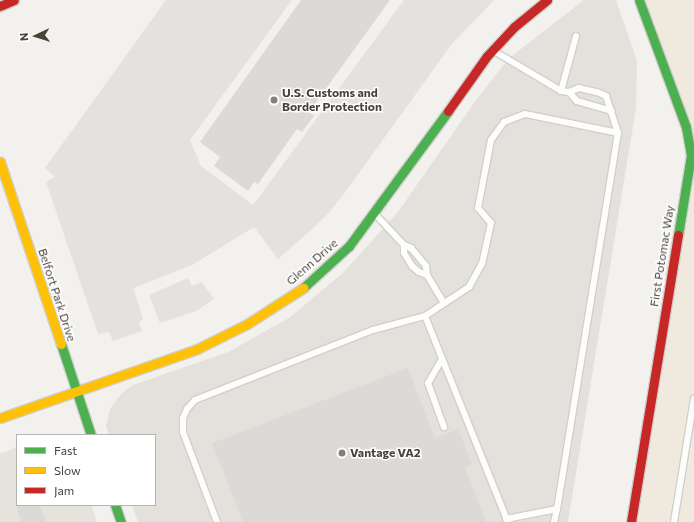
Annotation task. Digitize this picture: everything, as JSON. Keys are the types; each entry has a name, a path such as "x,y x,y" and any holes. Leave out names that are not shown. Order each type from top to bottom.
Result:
{"street":[{"path":"0,6 14,0"},
{"name":"Glenn Drive","path":"0,418 197,349 247,324 303,288 349,246 374,214 493,50 514,27 547,0"},
{"name":"First Potomac Way","path":"631,522 692,155 686,127 639,0"},
{"name":"Belfort Park Drive","path":"0,162 91,434"},
{"path":"115,506 121,522"}],"lane":[{"path":"561,91 576,36"},
{"path":"493,50 561,91 569,92 579,88 597,92 606,96 618,133 554,522"},
{"path":"569,92 577,101 612,111"},
{"path":"217,522 183,432 183,418 187,409 195,400 373,330 425,316 468,287 482,264 491,223 478,208 490,140 504,122 525,114 618,133"},
{"path":"374,214 404,245 411,248 426,266 427,275 444,303"},
{"path":"404,245 404,253 412,266 419,272 427,275"},
{"path":"425,316 507,521 557,509"},
{"path":"442,359 428,383 444,428"},
{"path":"674,522 694,399"}],"shaded area":[{"path":"166,0 292,0 190,140 201,166 253,205 404,0 494,0 451,45 349,187 328,214 310,231 278,259 254,227 192,265 136,287 134,290 143,319 139,323 142,331 113,341 109,332 98,334 46,182 55,177 45,168"},
{"path":"584,0 616,0 637,61 636,108 568,522 138,522 132,506 156,506 156,434 109,434 106,426 110,409 122,393 133,385 228,352 289,318 343,273 398,212 474,103 508,59"},
{"path":"639,0 694,0 694,522 631,522 691,155"},
{"path":"188,278 192,286 202,282 214,299 196,311 160,323 149,295"},
{"path":"16,447 16,506 91,506 97,522 0,522 0,454"}],"building":[{"name":"U.S. Customs and Border Protection","path":"301,0 390,0 309,112 314,116 302,132 297,129 258,184 254,182 248,191 214,166 220,157 200,142"},
{"name":"Vantage VA2","path":"408,368 435,438 458,429 472,464 465,467 486,522 243,522 212,443"},
{"path":"16,506 40,506 46,522 21,522"}],"traffic: fast":[{"path":"639,0 686,127 691,155 678,235"},
{"path":"303,288 349,246 448,111"},
{"path":"61,344 91,434"},
{"path":"115,506 121,522"}],"traffic: slow":[{"path":"0,162 61,344"},
{"path":"0,418 197,349 247,324 303,288"}],"traffic: jam":[{"path":"0,6 14,0"},
{"path":"448,111 487,56 514,27 547,0"},
{"path":"631,522 678,235"}],"place":[{"name":"U.S. Customs and Border Protection","path":"274,100"},
{"name":"Vantage VA2","path":"342,453"}]}
